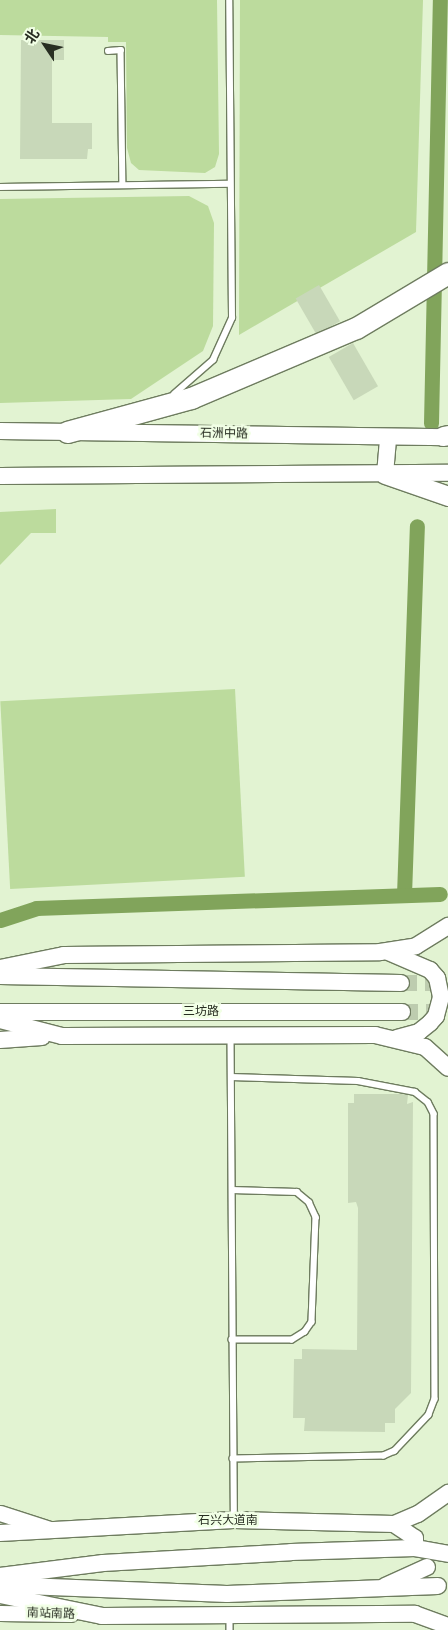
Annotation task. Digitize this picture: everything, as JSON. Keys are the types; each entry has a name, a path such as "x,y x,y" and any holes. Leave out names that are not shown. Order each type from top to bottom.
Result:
{"highway":[{"path":"67,432 191,398 356,328 448,273"}],"main road":[{"name":"石洲中路","path":"0,431 388,437 446,436"},
{"path":"385,474 388,437"},
{"path":"0,476 448,472"},
{"path":"385,474 448,496"},
{"path":"0,956 384,951 431,940 448,926"},
{"path":"384,951 422,964 437,978 440,988 436,1016 419,1032 397,1038"},
{"path":"0,968 64,955"},
{"path":"0,976 401,983"},
{"name":"三坊路","path":"0,1012 402,1012"},
{"path":"0,1020 62,1036"},
{"path":"0,1040 62,1036 231,1034 397,1038 425,1047 448,1068"},
{"name":"石兴大道南","path":"0,1533 61,1532 125,1524 234,1520 394,1524 418,1514 448,1493"},
{"path":"394,1524 415,1538 415,1548"},
{"path":"0,1576 103,1563 415,1548 448,1554"},
{"path":"373,1591 426,1567"},
{"path":"0,1585 227,1594 373,1591 438,1586"},
{"path":"0,1594 102,1616 230,1622 415,1614 448,1626"}],"street":[{"path":"0,1513 61,1532"},
{"path":"0,1594 49,1588"},
{"name":"南站南路","path":"0,1613 102,1616"}],"lane":[{"path":"159,407 213,360 227,334 232,318 228,184 228,0"},
{"path":"108,50 121,50 123,185"},
{"path":"0,187 228,184"},
{"path":"231,1034 234,1520"},
{"path":"231,1077 358,1081 415,1092 428,1102 434,1123 435,1399 429,1415 406,1440 384,1456 233,1459"},
{"path":"232,1190 297,1192 310,1202 316,1217 312,1322 305,1332 292,1340 232,1340"}],"green space":[{"path":"0,0 217,0 219,154 215,167 205,173 139,170 131,163 127,148 126,42 108,42 108,37 0,35"},
{"path":"240,0 423,0 416,232 239,335"},
{"path":"189,196 208,206 214,223 213,326 203,351 131,399 0,403 0,199"},
{"path":"56,509 56,533 31,533 0,565 0,512"},
{"path":"235,689 245,877 10,889 0,701"}],"building":[{"path":"21,40 64,40 64,60 52,60 52,123 92,123 92,149 88,149 87,159 20,159"},
{"path":"319,285 340,321 317,335 296,298"},
{"path":"353,343 378,386 354,400 329,357"},
{"path":"354,1094 401,1094 408,1095 407,1104 413,1102 411,1393 395,1409 395,1423 385,1423 385,1432 304,1431 305,1418 293,1418 294,1359 302,1359 302,1349 357,1350 358,1208 356,1202 348,1203 348,1103 354,1103"}],"waterway":[{"path":"431,423 440,0"},
{"path":"404,895 417,526"},
{"path":"0,920 36,908 440,894"}],"tunnel":[{"path":"401,983 448,983"},
{"path":"402,1012 448,1012"}]}
